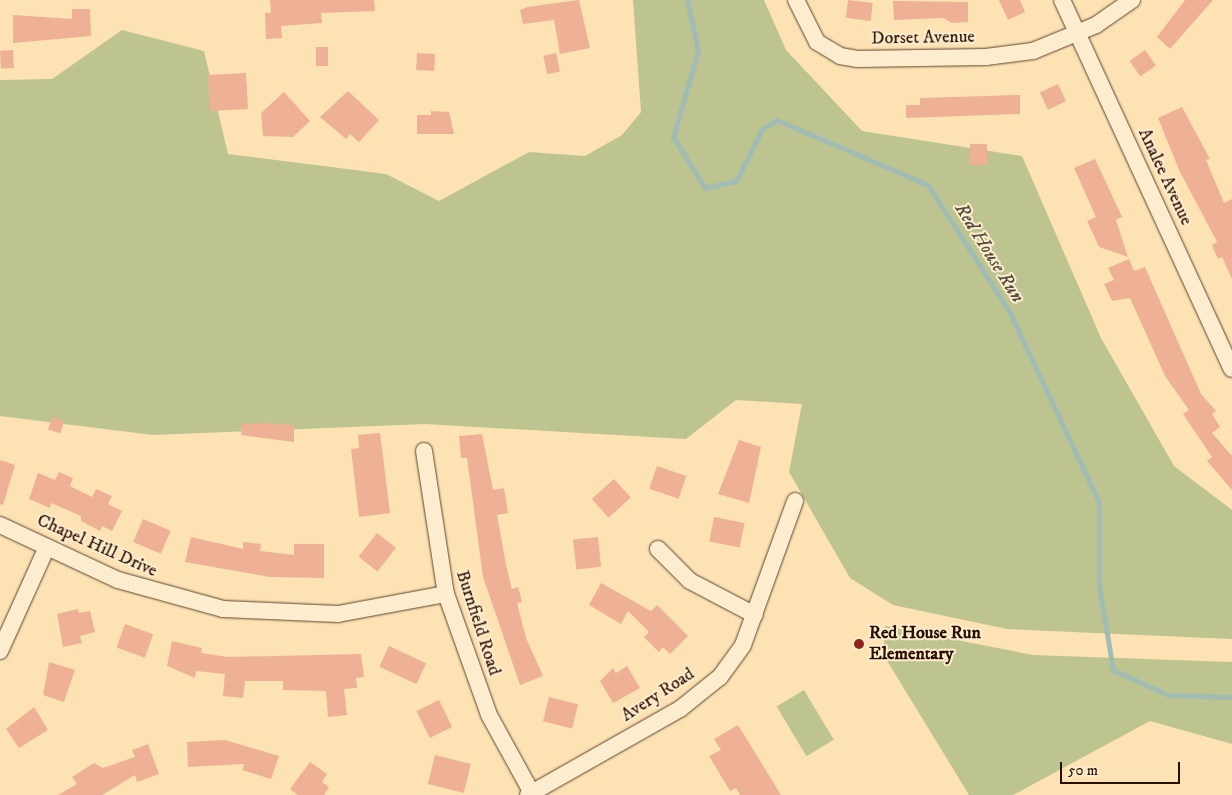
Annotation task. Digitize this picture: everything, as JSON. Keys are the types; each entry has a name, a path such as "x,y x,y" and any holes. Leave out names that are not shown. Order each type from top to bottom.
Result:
{"street":[{"name":"Dorset Avenue","path":"796,0 817,42 840,56 857,59 1012,55 1078,34 1132,0"},
{"name":"Analee Avenue","path":"1062,0 1232,369"},
{"name":"Burnfield Road","path":"424,450 446,594 489,715 531,794"},
{"name":"Avery Road","path":"531,794 696,698 732,663 755,615 795,501"},
{"name":"Chapel Hill Drive","path":"0,525 118,580 223,609 338,614 446,594"},
{"path":"0,651 47,547"},
{"path":"658,549 690,581 755,615"}],"green space":[{"path":"633,0 764,0 786,50 862,131 1022,156 1101,338 1174,466 1232,510 1232,639 1007,629 893,605 850,578 789,472 802,404 736,400 686,439 424,424 153,435 0,416 0,80 52,79 122,30 204,51 228,154 386,174 439,201 529,152 585,156 622,135 641,112"},
{"path":"885,626 1033,655 1232,662 1232,744 1150,721 1013,795 969,795 883,654"},
{"path":"804,690 834,740 806,756 777,706"}],"building":[{"path":"270,0 374,0 375,11 321,13 322,23 281,26 282,38 266,39 265,13 271,13"},
{"path":"579,0 590,48 560,54 554,20 523,24 520,10 527,7"},
{"path":"848,0 873,3 871,21 846,18"},
{"path":"999,0 1020,0 1025,12 1008,20"},
{"path":"1185,0 1213,0 1170,49 1157,37"},
{"path":"893,1 968,2 968,22 952,23 943,18 894,20"},
{"path":"72,9 90,9 91,36 13,43 13,15 72,19"},
{"path":"316,47 328,47 328,66 316,66"},
{"path":"13,50 14,68 1,69 0,51"},
{"path":"1145,50 1156,66 1140,76 1129,61"},
{"path":"417,53 435,54 434,71 416,70"},
{"path":"556,53 560,72 547,74 543,56"},
{"path":"246,73 248,109 210,111 208,75"},
{"path":"1058,84 1066,101 1048,110 1040,92"},
{"path":"348,91 379,120 359,142 350,134 346,139 320,117"},
{"path":"284,92 310,121 293,137 263,136 261,113"},
{"path":"1020,95 1020,114 906,118 906,105 920,105 920,98"},
{"path":"1182,107 1210,159 1206,160 1224,203 1232,199 1232,279 1222,257 1218,259 1212,245 1217,242 1180,172 1158,118"},
{"path":"431,111 449,112 454,134 417,134 417,115 431,115"},
{"path":"970,144 987,144 987,165 970,165"},
{"path":"1095,159 1122,217 1116,220 1128,257 1099,247 1087,221 1096,217 1074,168"},
{"path":"1129,259 1134,271 1145,267 1201,394 1216,411 1212,414 1220,427 1212,433 1232,456 1232,490 1207,461 1212,457 1183,414 1189,410 1165,376 1130,298 1112,301 1104,284 1114,280 1108,268"},
{"path":"52,417 64,421 60,433 48,429"},
{"path":"242,424 294,425 294,442 241,435"},
{"path":"380,433 390,513 359,517 351,449 359,448 358,435"},
{"path":"482,434 493,490 504,488 508,513 497,515 507,570 512,589 518,587 522,602 517,603 526,638 543,676 520,685 483,577 467,458 461,458 459,436"},
{"path":"739,440 761,447 749,503 718,494"},
{"path":"0,460 15,465 3,505 0,504"},
{"path":"657,466 686,476 678,499 649,489"},
{"path":"59,472 73,478 70,486 92,497 96,489 112,496 108,504 122,511 112,531 102,526 100,531 81,521 81,516 51,503 50,508 29,499 38,473 55,480"},
{"path":"614,479 631,498 608,518 592,499"},
{"path":"714,517 744,523 740,547 709,542"},
{"path":"143,519 171,531 161,554 133,542"},
{"path":"377,533 396,548 377,571 359,557"},
{"path":"191,537 243,549 243,542 261,544 260,551 294,555 294,544 324,544 324,578 270,577 185,562"},
{"path":"598,537 601,567 576,569 573,540"},
{"path":"601,583 651,611 657,605 688,636 670,654 663,647 659,652 644,637 649,632 628,611 621,624 589,605"},
{"path":"78,609 79,613 90,611 95,632 80,636 82,643 63,647 57,614"},
{"path":"125,624 153,634 145,658 116,647"},
{"path":"172,641 202,648 201,653 228,657 361,654 364,677 356,678 357,688 344,689 347,715 328,717 326,691 283,690 283,681 245,681 243,698 223,696 225,674 196,671 195,678 167,666"},
{"path":"389,646 426,663 416,684 379,667"},
{"path":"49,662 75,670 64,702 43,695"},
{"path":"627,666 640,688 613,703 600,681 613,668 616,673"},
{"path":"549,697 578,704 572,729 543,721"},
{"path":"439,700 452,727 430,738 417,711"},
{"path":"34,707 48,730 19,748 6,729"},
{"path":"738,725 781,795 740,795 736,788 730,791 709,756 721,750 714,739"},
{"path":"225,740 279,756 271,779 242,770 244,764 188,767 187,742"},
{"path":"148,744 159,774 137,782 135,775 102,795 58,795 77,784 72,777 94,763 103,768 135,757 132,750"},
{"path":"435,755 471,764 464,793 428,784"},
{"path":"310,762 327,774 322,782 329,787 324,795 298,795 290,789"}],"waterway":[{"name":"Red House Run","path":"687,0 698,51 673,137 705,188 736,181 762,129 777,120 928,185 1009,311 1099,502 1099,586 1113,670 1168,695 1232,697"}],"place":[{"name":"Red House Run Elementary","path":"859,644"}]}
